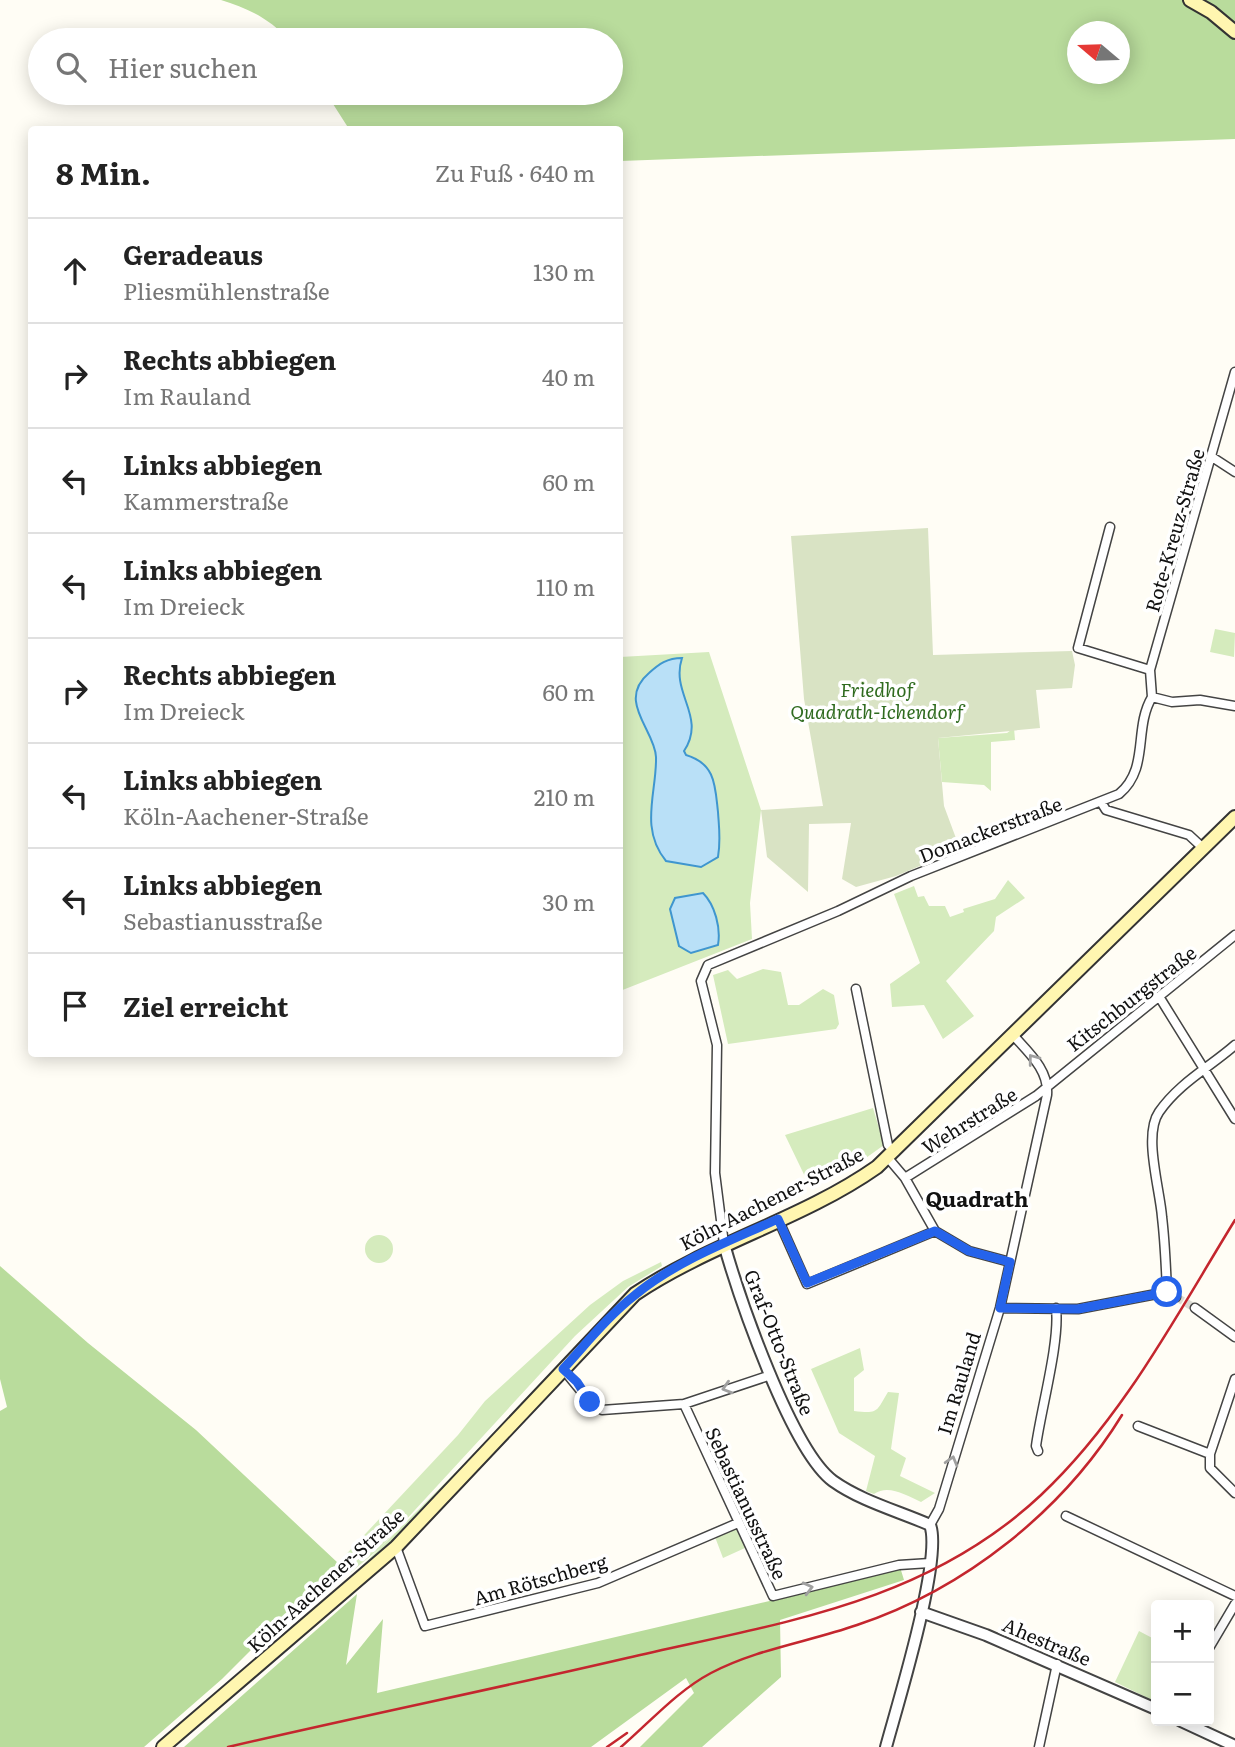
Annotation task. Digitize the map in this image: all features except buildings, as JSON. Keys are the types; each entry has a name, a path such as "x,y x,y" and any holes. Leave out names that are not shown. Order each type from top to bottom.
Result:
{"main road":[{"path":"1190,0 1211,12 1235,32"},
{"name":"Köln-Aachener-Straße","path":"163,1747 396,1547 635,1294 671,1270 854,1182 892,1155 1235,817"}],"street":[{"name":"Rote-Kreuz-Straße","path":"1152,697 1150,670 1235,372"},
{"path":"1212,457 1235,472"},
{"path":"1110,527 1078,648 1150,670"},
{"path":"1152,697 1172,702 1200,700 1235,706"},
{"name":"Domackerstraße","path":"702,974 708,965 838,911 911,876 1119,794 1135,773 1140,760 1144,714 1152,697"},
{"path":"1101,802 1105,810 1189,835 1203,848"},
{"name":"Kitschburgstraße","path":"1048,1086 1235,935"},
{"name":"Graf-Otto-Straße","path":"702,974 701,981 716,1045 715,1173 724,1244 771,1375 814,1463 832,1480 853,1493 930,1525"},
{"path":"856,989 892,1155 935,1231 969,1251 1010,1262"},
{"path":"1160,998 1235,1119"},
{"path":"1013,1035 1038,1064 1048,1086"},
{"path":"1167,1292 1162,1217 1152,1144 1153,1124 1159,1112 1186,1083 1235,1045"},
{"name":"Wehrstraße","path":"905,1178 1048,1086"},
{"name":"Im Rauland","path":"886,1747 921,1612 934,1536 930,1525 939,1509 1000,1308 1048,1086"},
{"path":"778,1219 807,1283 935,1231"},
{"path":"1000,1308 1078,1309 1167,1292 1176,1297"},
{"path":"1038,1451 1036,1446 1043,1395 1058,1323 1056,1308"},
{"path":"1195,1308 1235,1337"},
{"path":"563,1369 577,1382 590,1402 602,1410 684,1404 771,1375"},
{"path":"1235,1379 1210,1454 1210,1468 1235,1493"},
{"name":"Sebastianusstraße","path":"684,1404 773,1596 899,1565 930,1563"},
{"path":"1138,1426 1210,1454"},
{"path":"1066,1516 1235,1596"},
{"name":"Am Rötschberg","path":"396,1547 425,1626 598,1583 738,1522"},
{"path":"1214,1640 1235,1604"},
{"name":"Ahestraße","path":"921,1612 1057,1664 1151,1707"},
{"path":"1039,1747 1057,1664"},
{"path":"1192,1726 1235,1746"}],"green space":[{"path":"221,0 1235,0 1235,139 623,161 623,126 347,126 334,105 623,105 623,28 275,28 266,20"},
{"name":"Friedhof Quadrath-Ichendorf","path":"928,528 933,655 1072,651 1075,665 1072,688 1036,690 1040,728 938,738 944,806 960,849 896,876 856,887 842,879 851,823 809,824 808,892 767,857 761,810 823,806 804,699 791,536"},
{"path":"1215,629 1235,633 1234,657 1210,652"},
{"path":"709,652 761,810 750,903 752,939 623,990 623,657"},
{"path":"1014,728 1015,740 991,742 991,791 984,785 942,782 938,738 1007,733"},
{"path":"1008,880 1025,898 996,917 994,931 946,981 974,1016 943,1039 924,1005 892,1007 890,984 920,963 894,894 914,886 918,897 924,896 929,906 945,906 950,917 964,912 963,909 995,899"},
{"path":"763,969 781,972 788,1005 799,1005 823,989 834,995 839,1024 836,1029 728,1044 713,975 728,970 737,979"},
{"path":"873,1108 884,1145 856,1165 811,1189 785,1135"},
{"path":"379,1235 389,1239 393,1249 389,1259 379,1263 369,1259 365,1249 369,1239"},
{"path":"661,1262 662,1266 628,1287 575,1336 380,1548 350,1573 338,1563 458,1435 485,1401 590,1305 623,1281"},
{"path":"0,1266 88,1343 196,1430 338,1563 222,1679 144,1747 0,1747 0,1411 7,1407 0,1379"},
{"path":"860,1348 864,1370 854,1378 854,1411 876,1410 888,1392 899,1393 891,1449 906,1458 900,1476 935,1493 921,1502 891,1490 874,1494 866,1491 875,1456 839,1433 811,1369"},
{"path":"458,1470 397,1539 352,1576"},
{"path":"737,1527 745,1548 723,1558 715,1537"},
{"path":"900,1567 904,1580 780,1620 781,1677 702,1747 640,1747 694,1693 686,1678 591,1747 184,1747 357,1594 346,1665 383,1619 377,1693 778,1599"},
{"path":"1139,1631 1151,1637 1151,1700 1115,1682"}],"water":[{"path":"682,658 680,683 692,727 684,751 709,770 718,812 718,857 701,867 666,861 653,836 651,810 656,757 636,705 640,684 649,673 664,662"},
{"path":"703,893 716,917 718,945 691,953 679,946 670,909 675,898"}],"tunnel":[{"path":"1176,1297 1195,1308"}],"railway":[{"path":"228,1747 793,1620 898,1586 948,1562 996,1532 1041,1495 1098,1433 1147,1364 1235,1220"},
{"path":"621,1747 675,1698 711,1673 746,1658 839,1631 897,1610 973,1568 1041,1514 1071,1483 1122,1415"},
{"path":"607,1747 627,1733"}],"district":[{"name":"Quadrath","path":"977,1197"}],"route":[{"path":"590,1402 577,1382 563,1369 609,1319 635,1294 671,1270 778,1219 807,1283 935,1231 969,1251 1010,1262 1000,1308 1078,1309 1167,1292"}]}
